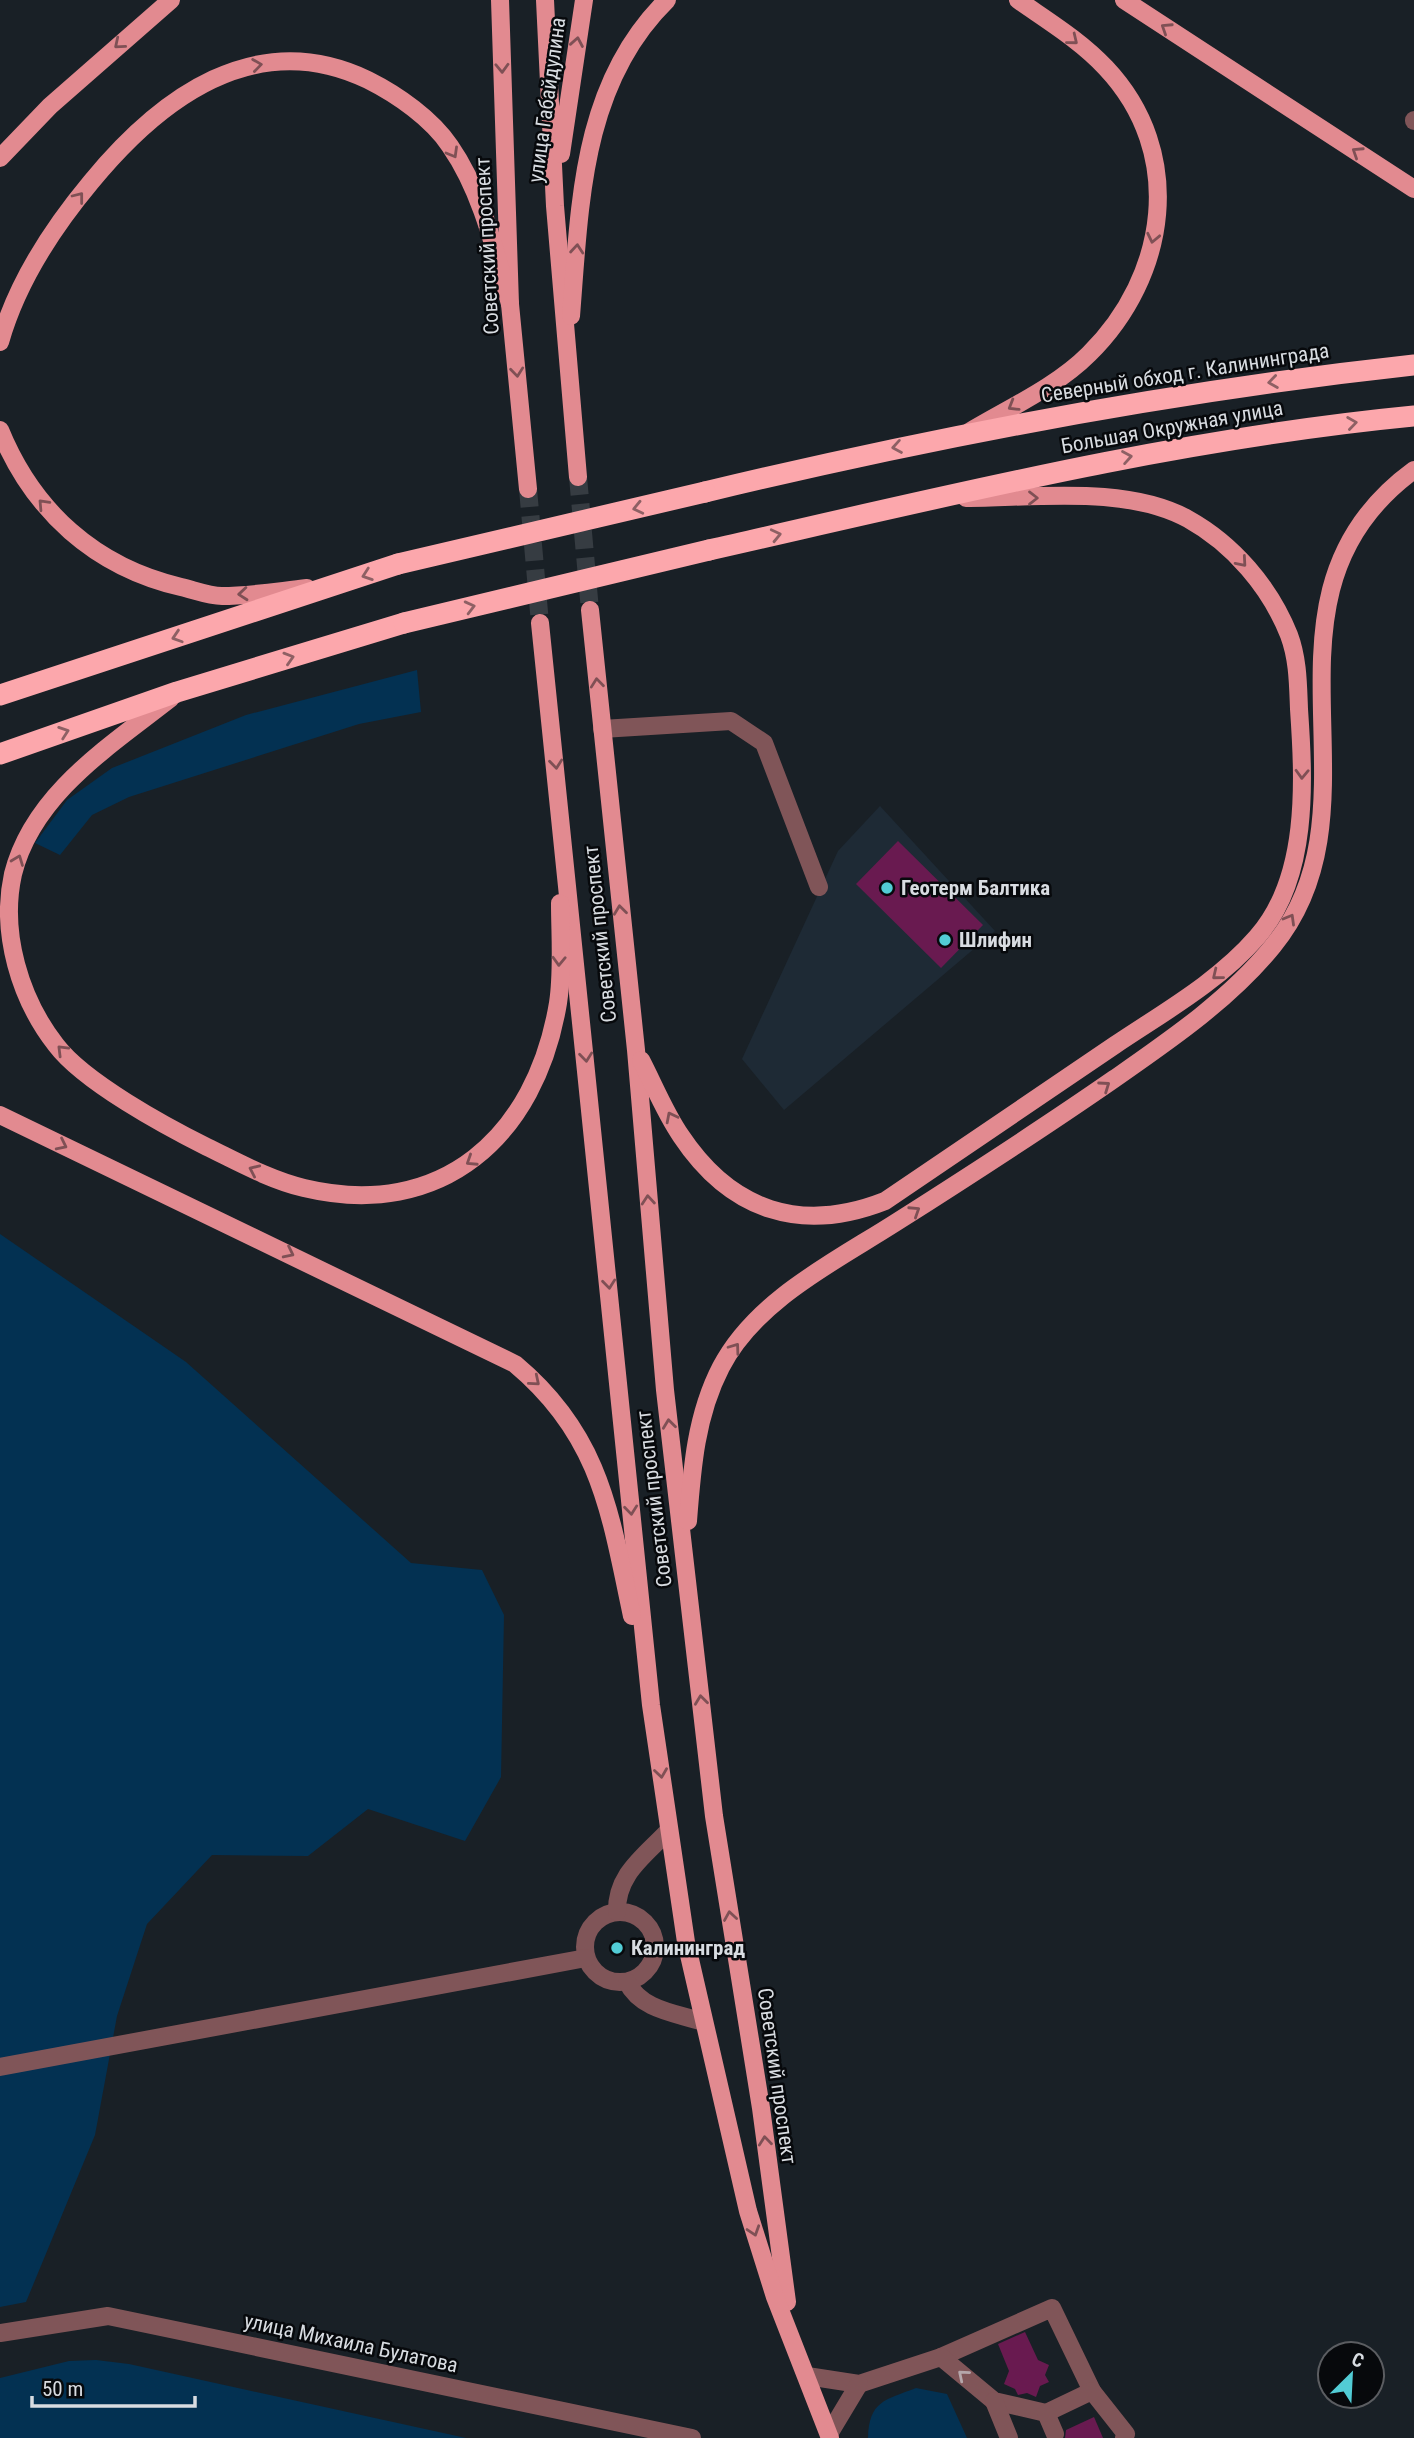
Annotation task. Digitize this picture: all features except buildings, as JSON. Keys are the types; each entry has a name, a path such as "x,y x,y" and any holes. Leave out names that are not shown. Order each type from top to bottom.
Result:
{"highway":[{"name":"Северный обход г. Калининграда","path":"0,695 398,564 884,449 1226,389 1414,365"},
{"name":"Большая Окружная улица","path":"177,692 404,623 941,498 1150,453 1414,416"},
{"path":"0,754 177,692"}],"main road":[{"path":"0,158 50,106 172,0"},
{"name":"Советский проспект","path":"500,0 510,304 528,489"},
{"path":"545,0 555,206 578,477"},
{"name":"улица Габайдулина","path":"555,206 569,90 584,0"},
{"path":"567,366 583,175 600,108 620,60 649,17 667,0"},
{"path":"964,435 1068,372 1107,335 1138,286 1150,256 1157,222 1158,190 1154,154 1147,129 1131,100 1106,68 1068,35 1018,0"},
{"path":"1125,0 1414,189"},
{"path":"0,342 11,304 39,253 120,146 160,110 188,91 233,70 253,64 324,65 353,73 381,86 428,122 450,146 475,193 510,304"},
{"path":"0,430 13,461 36,497 75,537 113,563 140,576 220,597 335,586"},
{"path":"685,1565 691,1473 703,1408 723,1364 751,1326 798,1286 1040,1130 1154,1051 1210,1008 1274,945 1295,911 1308,881 1322,835 1320,667 1327,604 1341,559 1362,520 1378,498 1414,470"},
{"path":"636,1051 680,1135 710,1172 744,1199 779,1213 813,1217 852,1214 885,1201 1203,986 1259,935 1277,905 1290,873 1296,841 1303,759 1296,665 1289,635 1263,586 1237,555 1218,540 1188,519 1162,508 1120,498 941,498"},
{"name":"Советский проспект","path":"590,610 636,1051 665,1390 714,1816 761,2108 785,2295 807,2376"},
{"name":"Советский проспект","path":"540,624 651,1705 686,1942 748,2211 775,2297 829,2436"},
{"path":"177,692 68,782 50,802 25,842 13,876 9,927 22,991 57,1047 111,1092 206,1146 262,1174 303,1188 347,1195 387,1194 434,1182 477,1159 509,1125 535,1080 558,1001 559,794"},
{"path":"0,1115 478,1343 515,1364 544,1388 584,1444 606,1498 651,1705"}],"street":[{"path":"602,729 731,721 764,743 818,887"},
{"path":"617,1912 617,1892 624,1878 669,1830"},
{"path":"617,1912 642,1920 655,1942 649,1968 626,1982 601,1977 586,1958 584,1948 589,1930 600,1917 617,1912"},
{"path":"0,2067 586,1958"},
{"path":"626,1982 633,1994 646,2005 703,2022"},
{"path":"807,2376 859,2384 942,2357 1052,2308 1092,2391 1126,2434 1124,2438"},
{"name":"улица Михаила Булатова","path":"0,2333 108,2315 692,2438"},
{"path":"942,2357 994,2401 1046,2413 1092,2391"},
{"path":"829,2436 859,2384"},
{"path":"994,2401 1009,2438"},
{"path":"1046,2413 1055,2434"}],"shaded area":[{"path":"417,670 421,712 359,724 129,797 92,815 60,855 35,843 67,800 112,768 246,715"},
{"path":"880,806 995,931 784,1110 742,1059 838,851"},
{"path":"0,1234 186,1362 411,1563 482,1570 504,1615 501,1777 465,1841 368,1809 308,1856 212,1855 147,1924 117,2016 95,2135 26,2302 0,2307"},
{"path":"96,2360 129,2364 466,2438 0,2438 0,2378 69,2361"},
{"path":"916,2388 947,2394 967,2438 868,2438 875,2409 887,2399"}],"tunnel":[{"path":"578,477 590,610"},
{"path":"528,489 540,623"}],"place":[{"name":"Геотерм Балтика","path":"887,888"},
{"name":"Шлифин","path":"945,940"},
{"name":"Калининград","path":"617,1948"}]}
